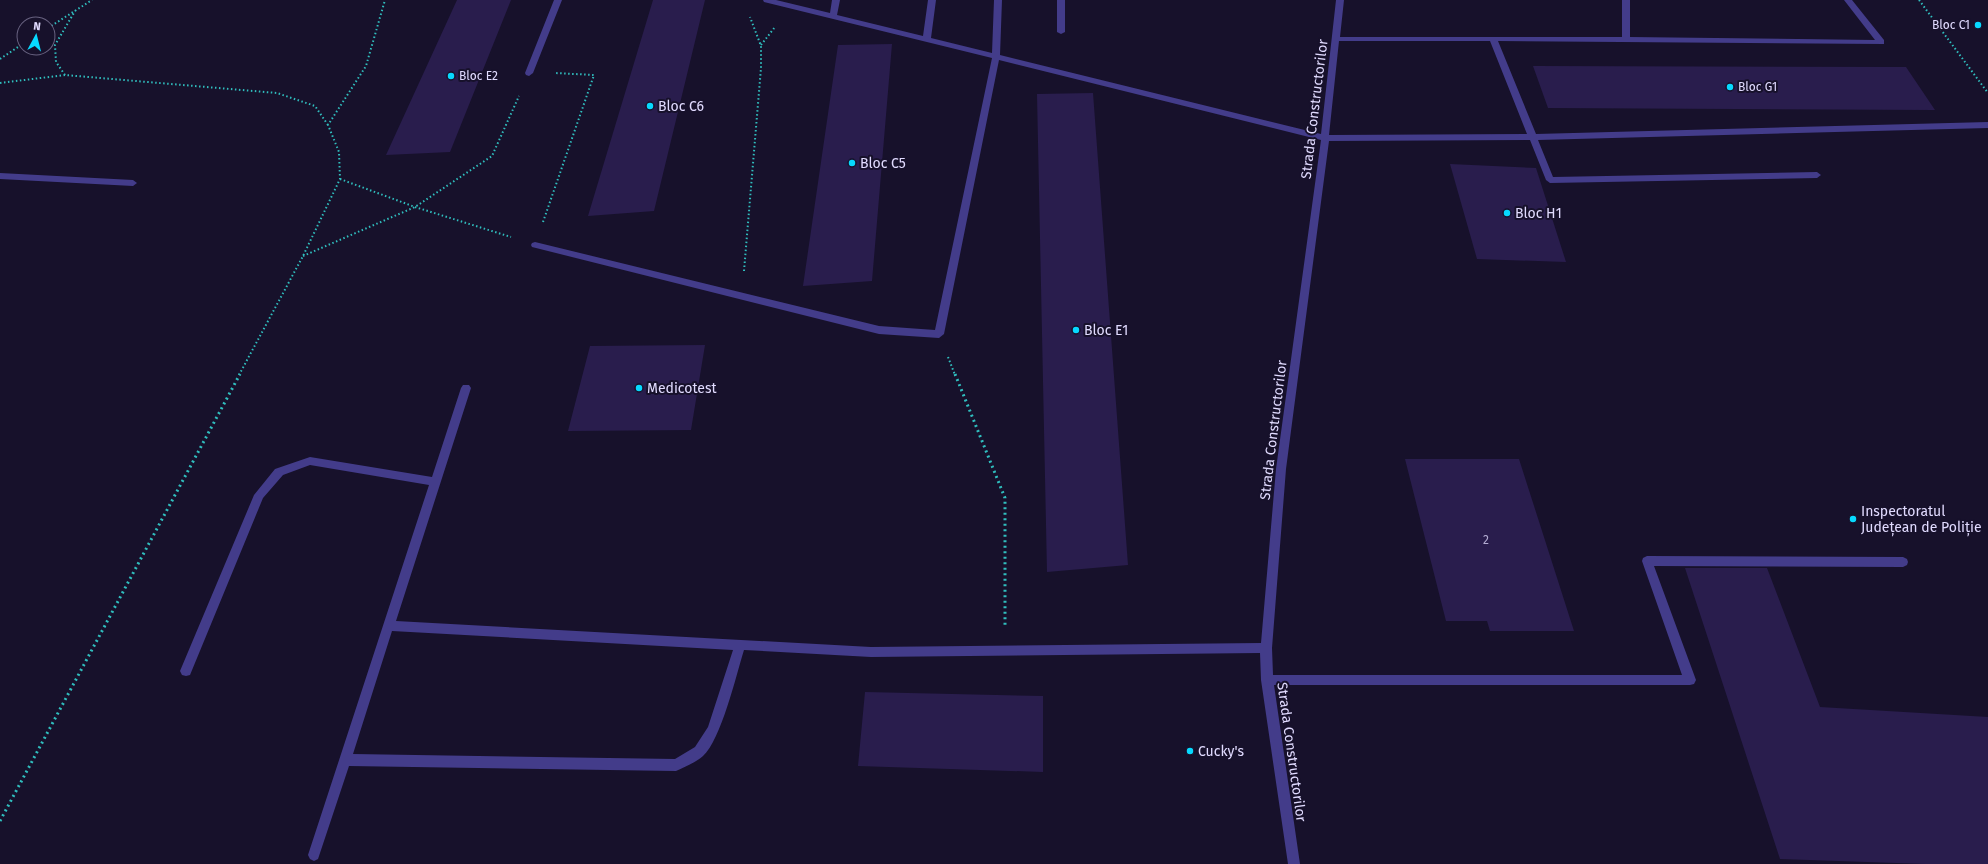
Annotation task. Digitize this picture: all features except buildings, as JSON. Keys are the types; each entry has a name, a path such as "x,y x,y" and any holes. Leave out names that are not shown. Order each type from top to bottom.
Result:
{"street":[{"path":"529,73 558,0"},
{"path":"767,0 927,38 996,58 1325,138 1532,137 1988,125"},
{"path":"833,15 836,0"},
{"path":"927,38 932,0"},
{"path":"535,245 879,330 939,334 996,58 998,0"},
{"path":"1061,0 1061,32"},
{"name":"Strada Constructorilor","path":"1294,864 1267,680 1266,648 1281,469 1325,138 1340,0"},
{"path":"1626,0 1626,39"},
{"path":"1336,39 1493,38 1882,42 1848,0"},
{"path":"1493,38 1550,180 1817,175"},
{"path":"0,176 133,184"},
{"path":"314,855 466,388"},
{"path":"186,671 259,495 279,472 310,461 435,482"},
{"path":"1267,680 1690,680 1647,561 1903,562"},
{"path":"388,626 871,652 1005,652 1266,648"},
{"path":"345,760 676,765 699,751 714,730 740,646"}],"path":[{"path":"56,23 92,0"},
{"path":"328,125 366,66 386,0"},
{"path":"1919,0 1988,93"},
{"path":"65,75 56,62 56,45 76,11"},
{"path":"742,297 761,68 761,46 756,29 749,14"},
{"path":"0,59 16,49"},
{"path":"303,256 415,207 492,156 529,73 594,75 535,245 415,207 340,179"},
{"path":"0,83 65,75 277,93 315,106 328,125 339,152 340,179 303,256 0,821"},
{"path":"939,334 1004,498 1005,652"}],"place":[{"name":"Bloc C1","path":"1978,25"},
{"name":"Bloc E2","path":"451,76"},
{"name":"Bloc G1","path":"1730,87"},
{"name":"Bloc C6","path":"650,106"},
{"name":"Bloc C5","path":"852,163"},
{"name":"Bloc H1","path":"1507,213"},
{"name":"Bloc E1","path":"1076,330"},
{"name":"Medicotest","path":"639,388"},
{"name":"Inspectoratul Județean de Poliție","path":"1853,519"},
{"name":"Cucky's","path":"1190,751"}]}
